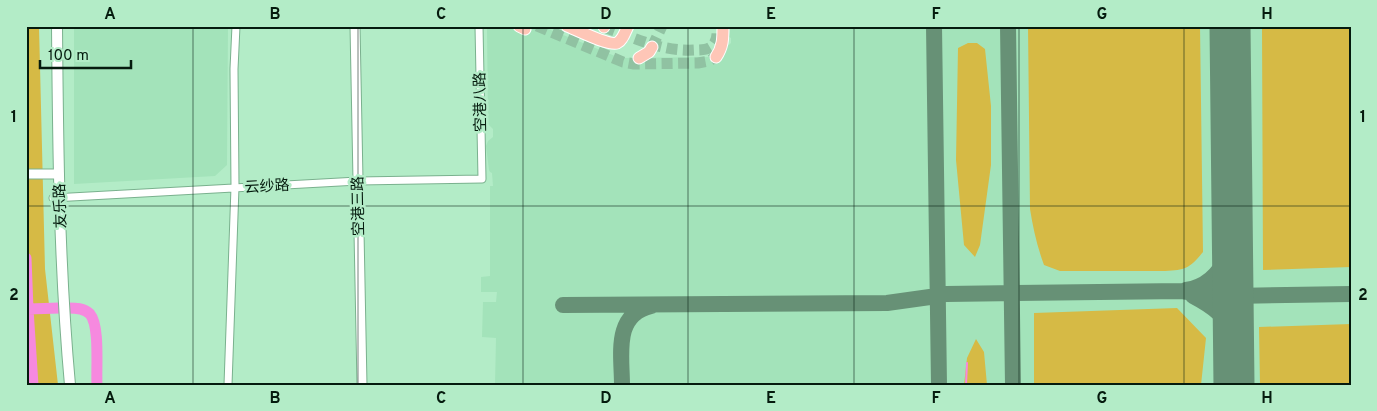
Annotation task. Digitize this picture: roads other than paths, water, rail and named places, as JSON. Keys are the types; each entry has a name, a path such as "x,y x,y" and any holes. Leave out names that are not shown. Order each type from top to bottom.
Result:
{"main road":[{"name":"友乐路","path":"50,26 56,198 57,306 64,385"},
{"name":"友乐路","path":"55,174 57,26"},
{"path":"567,26 605,42 615,44 623,37 628,26"},
{"path":"716,57 723,42 723,26"},
{"path":"639,58 649,52 652,47"},
{"name":"友乐路","path":"56,198 70,385"}],"street":[{"path":"228,385 235,188 234,68 236,26"},
{"name":"空港三路","path":"355,26 362,385"},
{"name":"空港八路","path":"479,26 482,179"},
{"path":"26,174 55,174"},
{"name":"云纱路","path":"56,198 358,181 482,179"}],"waterway":[{"path":"26,258 33,385"},
{"path":"28,309 60,308"},
{"path":"68,308 85,311 90,314 93,320 97,348 97,385"},
{"path":"966,385 967,363"}],"tunnel":[{"path":"537,26 623,62 634,64 698,63 709,61 716,57"},
{"path":"652,47 662,26"},
{"path":"604,27 660,47 697,50 707,49 715,43 717,26"}]}
